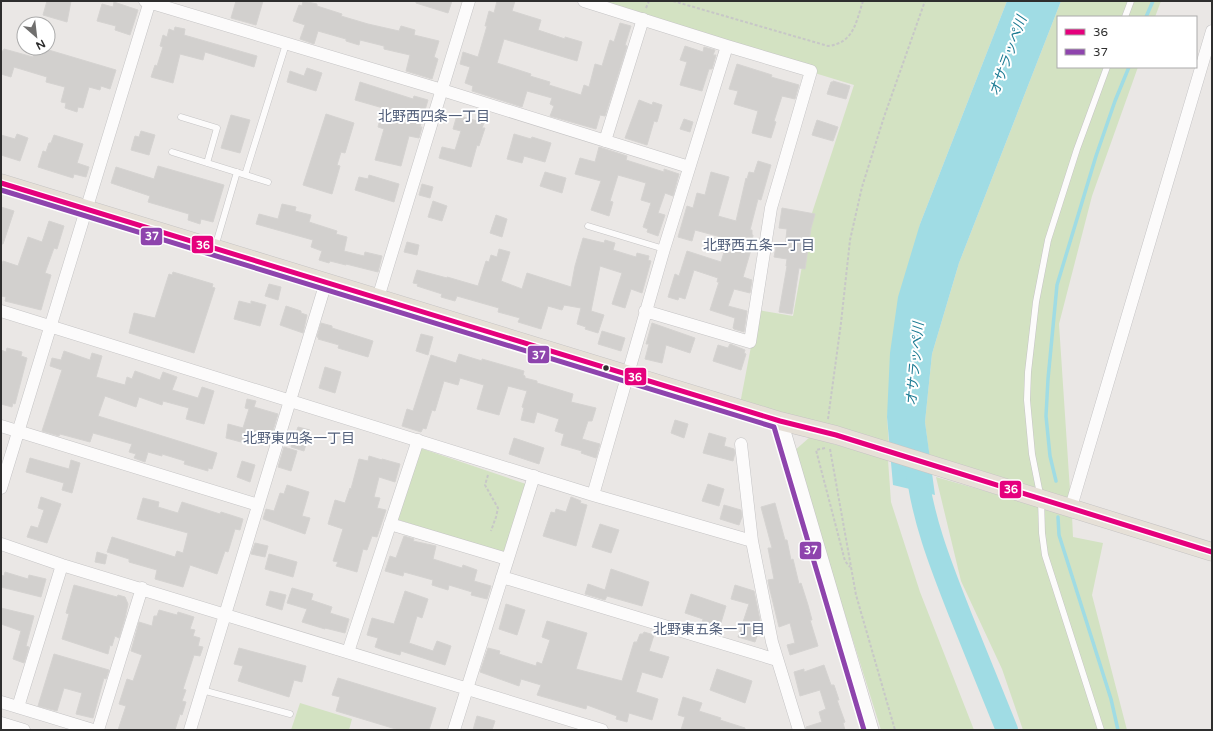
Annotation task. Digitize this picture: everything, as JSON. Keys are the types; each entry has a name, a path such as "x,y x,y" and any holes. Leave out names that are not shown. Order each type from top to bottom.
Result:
{"main road":[{"path":"1,183 780,421 831,434 1212,552"}],"street":[{"path":"1,488 148,1 689,167"},
{"path":"378,298 469,1"},
{"path":"584,1 812,71 771,208 750,342 645,311"},
{"path":"605,141 643,19"},
{"path":"1071,508 1212,30"},
{"path":"593,495 645,311 727,46"},
{"path":"190,730 326,282"},
{"path":"1,311 593,495 752,541"},
{"path":"780,421 870,730"},
{"path":"1,426 258,505"},
{"path":"348,652 418,440"},
{"path":"741,444 752,541 772,642 799,730"},
{"path":"454,730 534,476"},
{"path":"390,524 507,559"},
{"path":"1,544 62,565 142,588 602,730"},
{"path":"18,707 62,565"},
{"path":"502,577 777,660"},
{"path":"98,730 142,588"},
{"path":"1,702 93,730"},
{"path":"1,723 24,730"}],"lane":[{"path":"1125,16 1131,1"},
{"path":"245,175 286,44"},
{"path":"1100,730 1045,555 1035,497 1027,400 1028,372 1036,302 1048,240 1077,149 1107,68"},
{"path":"181,117 217,128 206,163"},
{"path":"172,152 268,182"},
{"path":"215,248 237,172"},
{"path":"588,226 664,249"},
{"path":"202,690 290,714"}],"path":[{"path":"673,1 828,46 836,46 845,41 852,34 863,1"},
{"path":"894,730 856,595 831,434 850,240 862,187 884,117 925,1"},
{"path":"831,434 816,450 845,561 851,568"},
{"path":"491,531 498,508 485,485 492,463"}],"green space":[{"path":"600,1 1007,1 920,224 887,417 889,445 740,404 758,310 793,316 811,216 854,85 598,7"},
{"path":"1061,1 1161,1 1155,16 1057,16 1057,68 1138,68 1092,196 1059,324 1071,506 930,460 925,422 932,354 959,263"},
{"path":"810,437 888,460 891,502 920,592 974,730 881,730 794,451"},
{"path":"420,448 526,484 503,554 396,519"},
{"path":"936,477 1072,516 1073,537 1103,543 1092,595 1127,730 1023,730 1002,669 961,581"},
{"path":"300,703 352,719 349,730 291,730"}],"water":[{"path":"1007,1 1061,1 959,263 932,354 925,422 935,495 893,485 887,417 890,353 898,297 920,224"}],"building":[{"path":"47,1 71,1 67,22 56,19 56,16 43,15"},
{"path":"236,1 263,1 256,25 231,18"},
{"path":"303,1 317,4 317,6 342,14 341,16 368,24 399,31 401,26 415,30 414,35 439,41 434,57 438,59 432,79 406,71 410,55 384,49 384,46 360,40 359,45 346,41 346,39 318,31 314,44 300,39 305,25 293,21 299,5 302,6"},
{"path":"416,1 452,1 448,13 416,3"},
{"path":"497,1 515,1 512,11 541,20 538,30 565,39 565,37 582,42 577,61 504,39 497,63 550,82 549,85 581,95 584,85 589,87 595,64 602,66 610,40 614,42 620,23 631,26 625,45 627,46 605,116 600,115 596,129 550,116 554,106 550,104 552,98 527,91 522,107 472,91 473,86 465,83 470,67 460,64 463,52 478,57 487,26 485,26 489,11 494,13"},
{"path":"114,2 138,10 130,35 115,30 116,26 97,21 102,4 113,7"},
{"path":"175,27 185,29 184,35 257,56 254,67 205,52 203,60 180,54 173,83 151,77 155,65 157,66 163,47 160,46 163,35 167,37 169,29 174,31"},
{"path":"685,46 703,52 704,47 715,50 713,55 716,55 712,69 709,69 702,91 680,85 687,62 680,60"},
{"path":"4,49 16,52 16,56 56,56 56,52 116,70 110,89 101,86 100,90 89,87 83,108 78,107 77,112 65,108 66,103 61,102 65,87 46,82 47,77 14,67 11,77 1,74 1,51"},
{"path":"737,64 772,75 771,77 799,85 795,99 782,96 774,121 776,122 771,138 752,133 758,111 734,104 738,91 729,89"},
{"path":"307,68 322,73 316,91 287,82 290,71 304,76"},
{"path":"833,81 850,86 846,99 827,94 831,82"},
{"path":"360,82 413,99 414,96 428,100 420,127 422,127 419,138 409,136 401,166 375,160 384,129 378,127 383,108 355,100"},
{"path":"639,100 652,105 653,102 662,105 657,122 654,121 647,145 625,138"},
{"path":"326,114 354,123 345,153 341,152 337,165 340,166 332,194 303,185"},
{"path":"231,115 250,120 240,153 221,148"},
{"path":"457,115 484,123 482,128 485,128 479,146 477,145 471,167 439,158 442,147 455,150 461,131 453,129"},
{"path":"684,119 693,122 690,132 680,129"},
{"path":"817,120 838,127 833,141 812,135"},
{"path":"141,131 155,135 149,155 131,150 135,136 139,137"},
{"path":"17,134 28,138 20,161 1,155 1,135 15,139"},
{"path":"514,134 531,139 532,137 551,143 545,162 524,156 522,163 507,159"},
{"path":"54,135 83,144 77,163 89,167 86,177 74,174 73,178 38,167 43,151 46,152"},
{"path":"599,147 627,156 626,160 664,172 664,169 679,174 673,196 665,193 658,213 665,215 658,236 647,232 648,229 643,227 651,203 641,200 646,183 618,175 610,201 613,202 609,216 591,210 601,181 575,174 580,158 595,162"},
{"path":"758,161 771,165 761,200 758,199 750,230 752,230 753,243 743,277 752,280 750,293 734,289 728,306 747,311 744,332 733,328 735,318 710,310 719,282 717,282 718,278 694,270 685,299 679,297 678,300 668,297 675,274 679,276 687,251 721,262 728,239 695,230 692,241 678,237 687,206 693,208 697,193 705,195 711,172 729,177 718,216 736,221 746,178 747,179 749,172 754,173"},
{"path":"158,166 224,185 213,222 201,219 200,224 188,220 189,214 148,202 150,196 111,183 116,167 154,179"},
{"path":"545,172 566,178 562,193 540,186"},
{"path":"369,175 399,184 394,202 355,190 359,177 368,179"},
{"path":"422,184 433,187 430,198 419,195"},
{"path":"433,201 447,206 442,221 428,217"},
{"path":"282,204 296,207 295,211 311,215 309,222 337,231 336,234 347,237 344,251 364,256 365,252 382,256 378,272 346,264 330,261 329,263 319,260 322,251 311,247 313,240 256,224 259,214 278,219"},
{"path":"1,207 14,211 3,244 1,244"},
{"path":"782,208 815,214 811,228 805,269 799,268 792,314 779,312 787,266 787,259 774,257 776,247 785,248 787,229 779,228"},
{"path":"496,215 507,219 502,237 490,233"},
{"path":"49,221 64,226 57,249 54,248 45,273 51,275 41,310 5,301 6,297 1,296 1,267 3,261 18,266 28,237 42,242"},
{"path":"583,238 604,243 605,240 615,243 613,250 636,257 637,253 649,256 648,260 651,261 642,293 631,289 625,308 612,304 622,273 600,266 591,311 604,315 598,333 585,329 586,327 577,324 581,308 564,305 562,310 548,306 541,329 518,322 520,318 498,312 499,308 457,296 455,301 441,297 442,294 417,286 418,284 413,283 417,270 478,286 486,261 489,262 491,255 497,257 499,249 510,252 501,281 522,289 527,273 571,287"},
{"path":"407,242 419,245 417,255 404,252"},
{"path":"173,272 213,284 212,287 215,288 194,353 129,333 134,313 155,318 169,274 172,275"},
{"path":"269,284 281,287 278,300 265,296"},
{"path":"239,301 251,304 251,301 266,305 260,326 234,319"},
{"path":"286,306 301,311 301,313 307,315 303,333 280,325"},
{"path":"321,323 373,341 368,357 338,348 339,345 318,339 319,338 317,337"},
{"path":"652,323 695,338 690,353 666,345 662,363 645,359 649,344 646,344"},
{"path":"602,331 625,338 621,351 598,344"},
{"path":"421,334 433,337 428,355 416,351"},
{"path":"730,344 745,350 744,353 746,354 741,370 713,361 718,345 728,348"},
{"path":"7,348 22,352 21,356 27,358 15,404 13,403 12,407 1,404 1,350 6,352"},
{"path":"64,351 90,360 92,353 102,356 96,377 125,385 127,377 132,379 135,371 160,380 163,372 177,377 172,390 198,398 202,387 214,391 204,424 186,419 189,408 163,401 162,405 139,397 136,407 105,396 98,416 217,453 212,469 208,468 208,471 184,464 185,461 162,454 162,456 148,452 145,462 134,458 136,454 129,452 132,444 93,433 90,442 42,431 62,370 50,366 52,358 61,360"},
{"path":"459,354 524,371 523,375 525,378 573,394 571,402 596,408 592,421 588,421 582,439 600,444 596,458 581,453 582,451 561,445 564,434 555,431 559,419 537,412 534,423 521,420 524,408 522,407 527,391 508,386 499,415 477,409 484,385 460,378 458,385 444,381 435,411 432,410 426,429 423,428 421,432 402,426 407,409 413,411 431,355 456,363"},
{"path":"325,367 341,372 335,393 319,388"},
{"path":"247,399 256,401 254,407 278,414 269,444 247,438 245,443 226,438 228,424 243,428 249,409 245,408"},
{"path":"675,420 688,424 684,438 671,433"},
{"path":"298,427 310,430 304,451 291,447"},
{"path":"709,433 726,438 724,446 734,449 735,453 733,461 703,453"},
{"path":"514,438 544,448 539,464 509,454"},
{"path":"284,447 297,451 291,471 278,467"},
{"path":"369,456 400,464 395,482 379,477 374,497 380,498 377,508 386,510 377,537 372,536 367,550 363,549 357,572 336,566 338,562 333,561 343,529 328,524 335,500 345,503 350,488 351,489 359,459 368,461"},
{"path":"30,458 69,469 71,460 80,463 72,493 62,490 64,483 26,472"},
{"path":"242,461 255,465 250,482 237,477"},
{"path":"708,484 724,489 719,506 702,501"},
{"path":"287,485 309,492 302,516 310,518 305,534 263,519 266,509 274,511 280,493 284,494"},
{"path":"41,497 61,504 47,543 27,537 31,526 38,528 44,510 38,508"},
{"path":"571,497 581,501 580,503 587,505 576,546 543,536 551,512 555,513 556,509 566,512"},
{"path":"143,498 159,502 158,507 178,513 182,502 220,514 221,512 243,519 240,530 235,529 228,552 225,551 217,574 190,565 183,587 155,579 157,570 129,562 129,559 107,552 112,537 175,557 177,551 183,553 188,533 137,519"},
{"path":"775,503 785,540 787,540 791,560 793,559 799,584 801,583 808,605 812,620 810,620 818,646 790,655 787,645 795,643 790,623 779,627 768,580 774,579 768,548 772,548 761,507"},
{"path":"724,505 741,510 742,517 739,525 720,519"},
{"path":"600,524 619,530 611,553 592,547"},
{"path":"404,536 414,539 413,541 436,546 433,559 462,568 463,565 477,570 474,581 491,586 487,599 471,595 472,592 449,585 448,590 432,585 433,580 404,572 403,576 385,571 390,556 396,558"},
{"path":"255,543 268,546 265,557 251,554"},
{"path":"97,552 107,555 105,564 95,562"},
{"path":"269,554 297,562 293,577 265,569"},
{"path":"611,569 649,582 642,606 607,596 605,600 585,594 588,584 605,590"},
{"path":"5,572 28,579 29,575 46,579 41,597 1,587 1,575 4,576"},
{"path":"74,585 117,597 118,595 125,597 128,604 125,618 119,638 115,636 112,646 110,645 108,654 62,639 69,614 66,613"},
{"path":"735,585 754,591 761,625 755,642 738,637 749,604 731,599"},
{"path":"292,588 313,594 311,600 332,607 330,613 349,619 345,633 302,622 307,609 287,603"},
{"path":"270,591 286,595 282,610 266,605"},
{"path":"405,591 428,599 422,618 417,616 409,643 433,651 437,641 451,646 445,665 401,651 400,655 375,647 378,638 367,635 372,618 394,624"},
{"path":"691,594 726,606 720,626 713,624 712,627 702,623 703,619 685,613"},
{"path":"506,604 525,610 517,635 499,629"},
{"path":"1,608 34,616 26,646 29,647 24,663 13,659 21,631 1,624"},
{"path":"159,610 177,615 178,612 194,617 190,629 195,630 193,636 200,638 198,646 203,647 200,656 194,655 183,689 186,690 182,701 186,702 182,715 180,714 175,730 118,730 126,706 119,704 127,679 133,681 142,655 131,651 139,622 152,626 154,616 157,616"},
{"path":"547,621 587,633 576,669 622,681 634,642 637,642 640,634 643,634 644,632 654,635 649,651 669,657 662,678 642,672 636,692 658,699 652,720 629,713 627,722 616,719 617,716 587,705 586,709 537,695 541,685 521,679 519,686 480,672 488,648 500,651 499,654 536,666 537,662 542,664 550,640 542,637"},
{"path":"239,648 306,666 302,682 294,680 289,697 238,681 243,666 234,664"},
{"path":"54,654 109,670 106,679 104,678 93,718 76,714 82,693 64,688 57,711 38,706"},
{"path":"824,665 831,685 834,685 839,700 837,700 845,722 843,723 845,730 806,730 806,727 822,722 819,712 826,709 820,690 800,696 794,672 804,669 804,672"},
{"path":"717,669 752,681 745,703 710,690"},
{"path":"338,678 436,708 429,730 399,730 336,711 340,697 332,695"},
{"path":"683,697 702,703 699,711 721,718 720,720 745,728 745,730 681,730 685,717 678,715"},
{"path":"477,716 495,721 492,730 473,730"}],"waterway":[{"path":"1146,16 1153,1"},
{"path":"1056,481 1050,456 1046,416 1057,285 1096,156 1115,101 1129,68"},
{"name":"オサラッペ川","path":"916,463 922,502 939,559 1007,730"},
{"path":"1058,517 1059,535 1111,699 1118,730"}],"transit line":[{"name":"36","path":"1,183 780,421 836,435 1212,552"},
{"name":"37","path":"1,190 774,427 864,730"}],"district":[{"name":"北野西四条一丁目","path":"434,116"},
{"name":"北野西五条一丁目","path":"759,245"},
{"name":"北野東四条一丁目","path":"299,438"},
{"name":"北野東五条一丁目","path":"709,629"}]}
